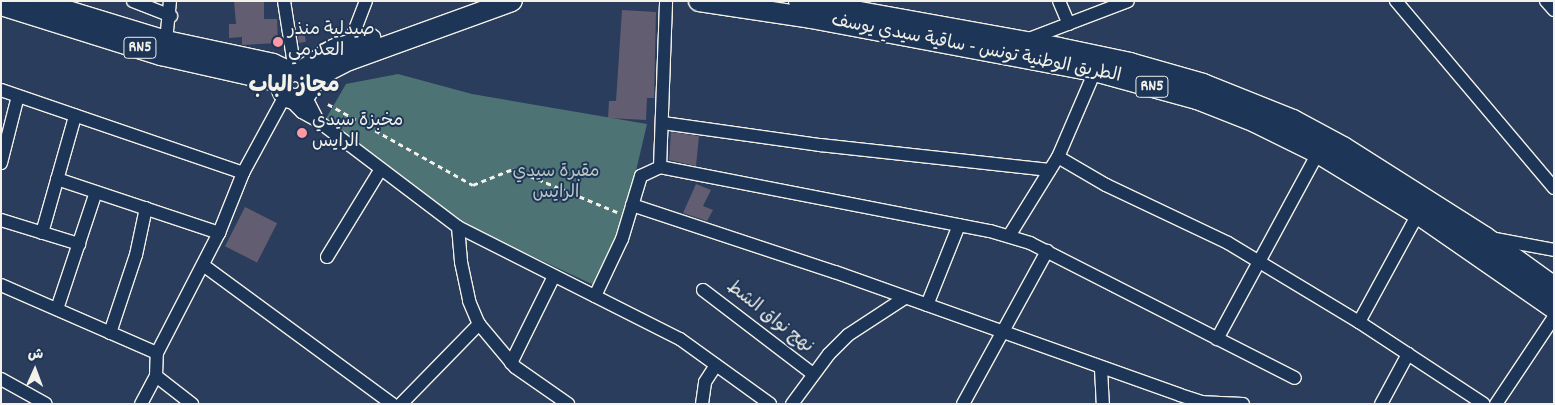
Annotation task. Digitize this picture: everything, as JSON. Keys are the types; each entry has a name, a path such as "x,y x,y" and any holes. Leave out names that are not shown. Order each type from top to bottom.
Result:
{"main road":[{"name":"RN5","path":"35,1 166,42 273,64 294,84"},
{"path":"294,84 335,49 473,1"},
{"path":"294,84 349,60 512,1"},
{"name":"الطريق الوطنية تونس - ساقية سيدي يوسف","path":"699,1 820,20 1095,71 1197,99 1255,122 1318,153 1418,214 1554,308"},
{"name":"الطريق الوطنية تونس - ساقية سيدي يوسف","path":"799,1 1023,41 1177,75 1254,104 1344,147 1485,237 1554,287"},
{"name":"RN5","path":"1,5 162,55 294,84"}],"street":[{"path":"133,1 171,16"},
{"path":"166,42 171,16 170,1"},
{"path":"284,1 294,84 302,112 318,121 458,227 680,339 770,404"},
{"path":"349,45 366,1"},
{"path":"660,167 666,1"},
{"path":"1059,1 1069,24"},
{"path":"1023,41 1128,1"},
{"path":"1396,1 1554,188"},
{"path":"1546,1 1554,10"},
{"path":"1009,236 1058,156 1095,71"},
{"path":"141,404 156,376 157,354 219,233 243,173 294,84"},
{"path":"1,90 243,173"},
{"path":"1,163 3,146 18,96"},
{"path":"42,233 75,116"},
{"path":"663,123 820,145 1050,170"},
{"path":"1217,339 1261,263 1318,153"},
{"path":"1058,156 1106,185 1228,243 1359,322 1484,404"},
{"path":"595,296 622,239 641,176 660,167 1009,236 1047,251 1294,378"},
{"path":"328,257 381,170"},
{"path":"57,180 219,233"},
{"path":"57,309 96,192"},
{"path":"632,205 835,272 903,299 927,305 1003,331 1101,369 1201,402 1243,404"},
{"path":"110,333 136,254 146,208"},
{"path":"1359,322 1418,214"},
{"path":"1,220 79,244"},
{"path":"927,305 959,225"},
{"path":"458,227 461,262 469,301 479,324 511,363 568,404"},
{"path":"1485,237 1554,250"},
{"path":"963,404 1047,251"},
{"path":"203,265 392,404"},
{"path":"511,363 554,276"},
{"path":"1,285 157,354"},
{"name":"نهج نواق الشط","path":"703,290 813,374"},
{"path":"792,404 813,374 848,335 903,299"},
{"path":"1496,404 1554,317"},
{"path":"401,404 479,324"},
{"path":"1381,404 1408,354"},
{"path":"702,404 704,382 716,365"},
{"path":"1101,369 1103,404"},
{"path":"156,376 192,404"},
{"path":"1,379 46,404"}],"path":[{"path":"328,104 473,184 513,170 617,212"}],"green space":[{"name":"مقبرة سيدي الرايس","path":"398,74 472,94 647,124 621,235 596,286 457,221 324,122 346,84"}],"building":[{"path":"234,1 264,1 264,19 277,19 278,43 242,45 242,37 229,38 229,24 236,24"},
{"path":"622,10 656,12 654,98 647,98 646,120 608,118 609,101 616,101"},
{"path":"304,31 306,42 299,43 297,32"},
{"path":"671,132 699,136 696,166 669,160"},
{"path":"696,184 711,190 703,206 713,210 707,221 683,213"},
{"path":"245,207 277,223 257,263 225,246"}],"place":[{"name":"صيدلية منذر العكرمي","path":"278,42"},
{"name":"مخبزة سيدي الرايس","path":"302,133"}],"district":[{"name":"مجاز الباب","path":"294,87"}]}
